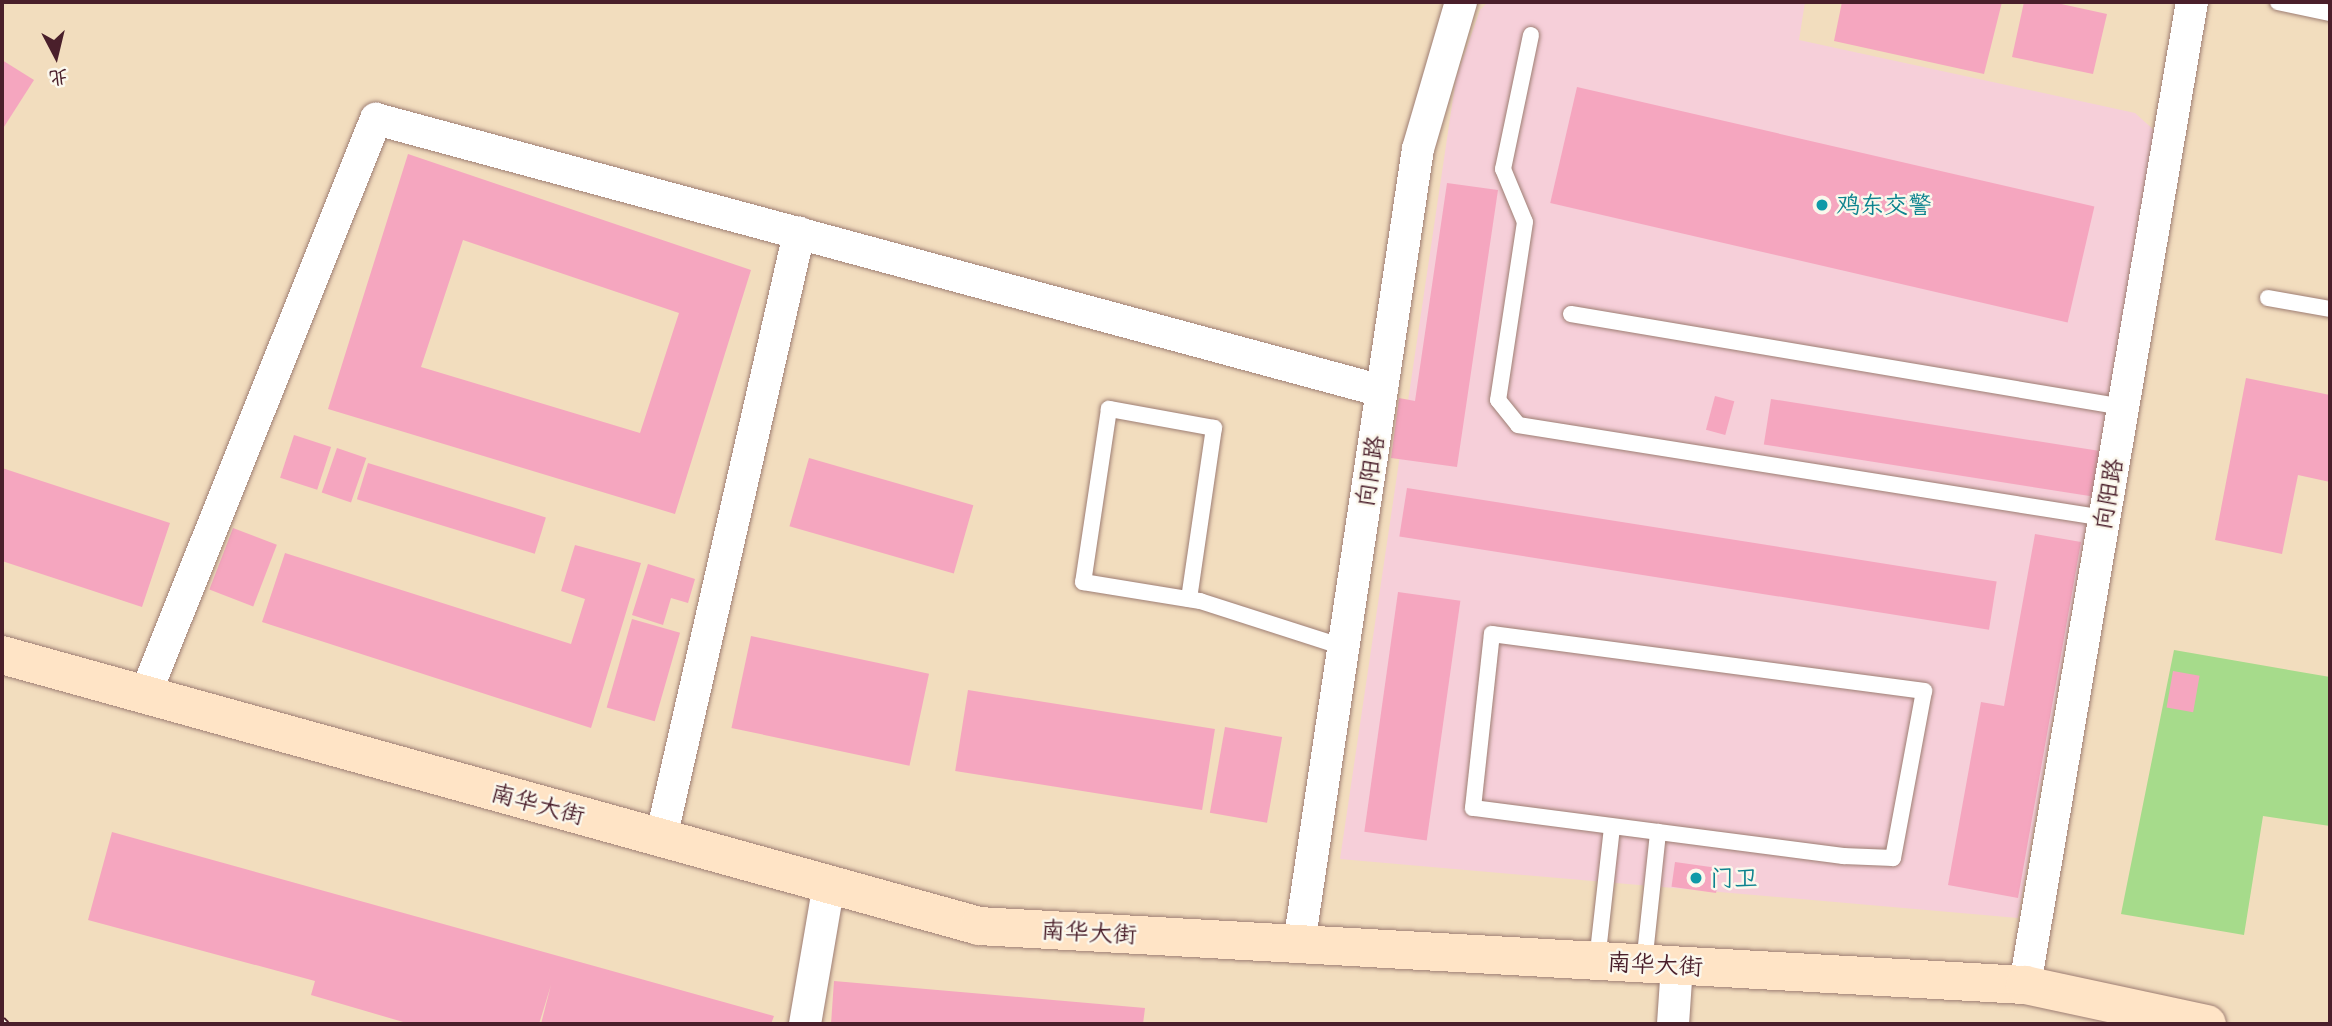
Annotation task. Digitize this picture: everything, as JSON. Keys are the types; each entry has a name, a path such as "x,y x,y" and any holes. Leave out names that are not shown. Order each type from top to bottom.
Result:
{"main road":[{"name":"南华大街","path":"2,655 979,926 2025,985 2207,1024"}],"street":[{"name":"向阳路","path":"1299,944 1419,149 1461,2"},
{"name":"向阳路","path":"2025,985 2192,2"},
{"path":"145,695 376,119 1382,391"},
{"path":"661,838 799,233"},
{"path":"804,1024 829,884"},
{"path":"1660,965 1673,1024"}],"lane":[{"path":"2278,2 2330,13"},
{"path":"1531,36 1503,169 1525,222 1498,400 1518,425 2104,518"},
{"path":"2268,298 2330,309"},
{"path":"1571,314 2123,407"},
{"path":"1189,599 1214,428 1109,409 1083,582 1189,599 1343,648"},
{"path":"1492,634 1924,691 1893,858 1612,827 1473,808 1492,634"},
{"path":"1597,961 1612,827"},
{"path":"1658,832 1660,965"}],"shaded area":[{"path":"1488,2 1805,2 1799,40 2135,113 2155,131 2018,918 1340,859 1456,78 1480,10"}],"green space":[{"path":"2174,650 2330,677 2330,826 2263,816 2244,935 2121,914"}],"building":[{"path":"1842,2 2002,2 1984,74 1834,41"},
{"path":"2024,2 2052,2 2107,14 2093,74 2012,57"},
{"path":"2,60 34,80 2,130"},
{"name":"鸡东交警","path":"1577,87 2094,206 2068,322 1550,203"},
{"path":"408,154 751,270 675,514 328,409","holes":["463,240 679,313 640,433 421,367"]},
{"path":"1447,183 1498,190 1457,467 1391,458 1399,398 1415,401"},
{"path":"2246,378 2330,395 2330,482 2298,475 2282,554 2215,540"},
{"path":"1715,396 1734,401 1725,435 1706,430"},
{"path":"1771,399 2100,451 2093,497 1764,444"},
{"path":"294,435 331,447 317,490 280,478"},
{"path":"337,448 366,458 351,503 322,492"},
{"path":"809,458 973,505 954,573 789,526"},
{"path":"368,463 546,517 535,554 357,499"},
{"path":"2,468 170,523 142,607 2,561"},
{"path":"1407,488 1997,581 1989,630 1399,536"},
{"path":"233,528 277,545 253,606 209,590"},
{"path":"2035,534 2081,542 2018,898 1948,885 1981,702 2004,706"},
{"path":"575,545 641,563 591,728 262,622 285,553 571,644 585,599 561,591"},
{"path":"648,564 695,579 688,603 671,598 663,625 632,615"},
{"path":"1398,592 1460,601 1427,840 1364,832"},
{"path":"632,619 680,633 655,721 607,707"},
{"path":"751,636 929,674 909,766 731,728"},
{"path":"2173,671 2200,676 2193,712 2167,707"},
{"path":"968,690 1215,729 1202,810 955,771"},
{"path":"1225,727 1282,737 1267,823 1210,813"},
{"path":"112,832 774,1016 771,1024 541,1024 551,985 539,1024 410,1024 311,995 315,981 88,920"},
{"name":"门卫","path":"1675,862 1720,868 1716,893 1672,887"},
{"path":"834,981 1145,1008 1143,1024 831,1024"}],"railway":[{"path":"2,1020 6,1024"}],"place":[{"name":"鸡东交警","path":"1822,205"},
{"name":"门卫","path":"1696,878"}]}
